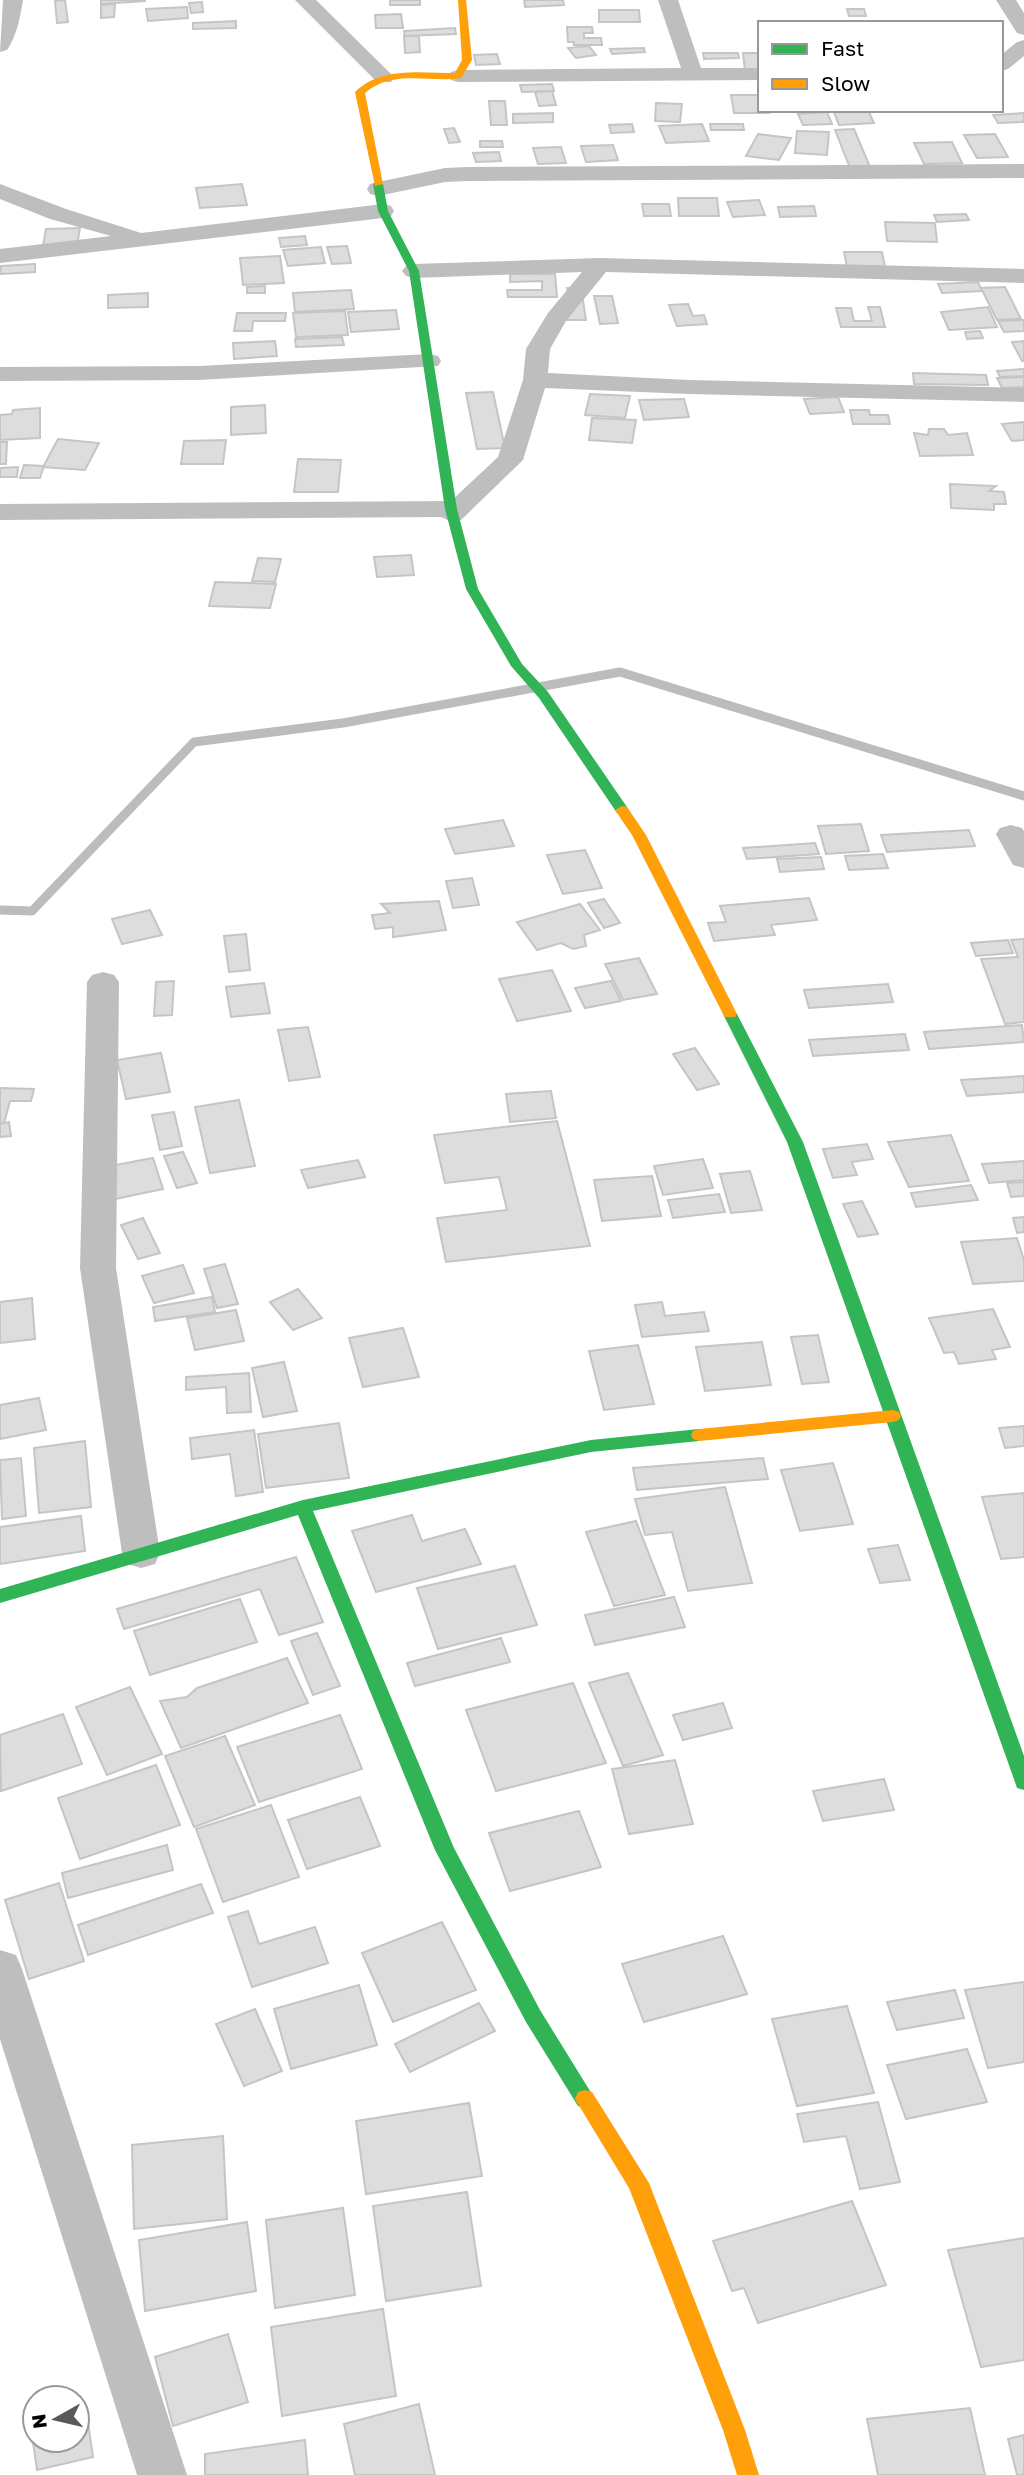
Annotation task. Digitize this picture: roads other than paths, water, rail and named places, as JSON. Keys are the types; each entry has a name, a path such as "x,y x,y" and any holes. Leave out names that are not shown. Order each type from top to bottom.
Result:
{"street":[{"path":"0,46 10,22 13,0"},
{"path":"305,0 384,78"},
{"path":"458,76 467,60 462,0"},
{"path":"668,0 693,75"},
{"path":"1006,0 1024,29"},
{"path":"1003,63 1024,46"},
{"path":"758,74 384,78 368,83 360,92 381,200 414,271 451,511 472,589 517,666 544,695 639,835 795,1142 1024,1782"},
{"path":"0,256 148,240 381,200 437,176 1024,171"},
{"path":"0,191 58,214 148,240"},
{"path":"414,271 600,265 1024,276"},
{"path":"0,512 451,511 510,460 534,380 538,349 556,318 600,265"},
{"path":"0,374 200,373 429,361"},
{"path":"534,380 689,387 1024,395"},
{"path":"103,982 98,1268 141,1553"},
{"path":"0,1596 303,1507 591,1446 893,1416"},
{"path":"303,1507 445,1850 533,2016 638,2183 734,2430 748,2475"},
{"path":"0,1969 162,2475"}],"waterway":[{"path":"0,910 32,911 194,742 343,723 620,672 1024,796"}]}
